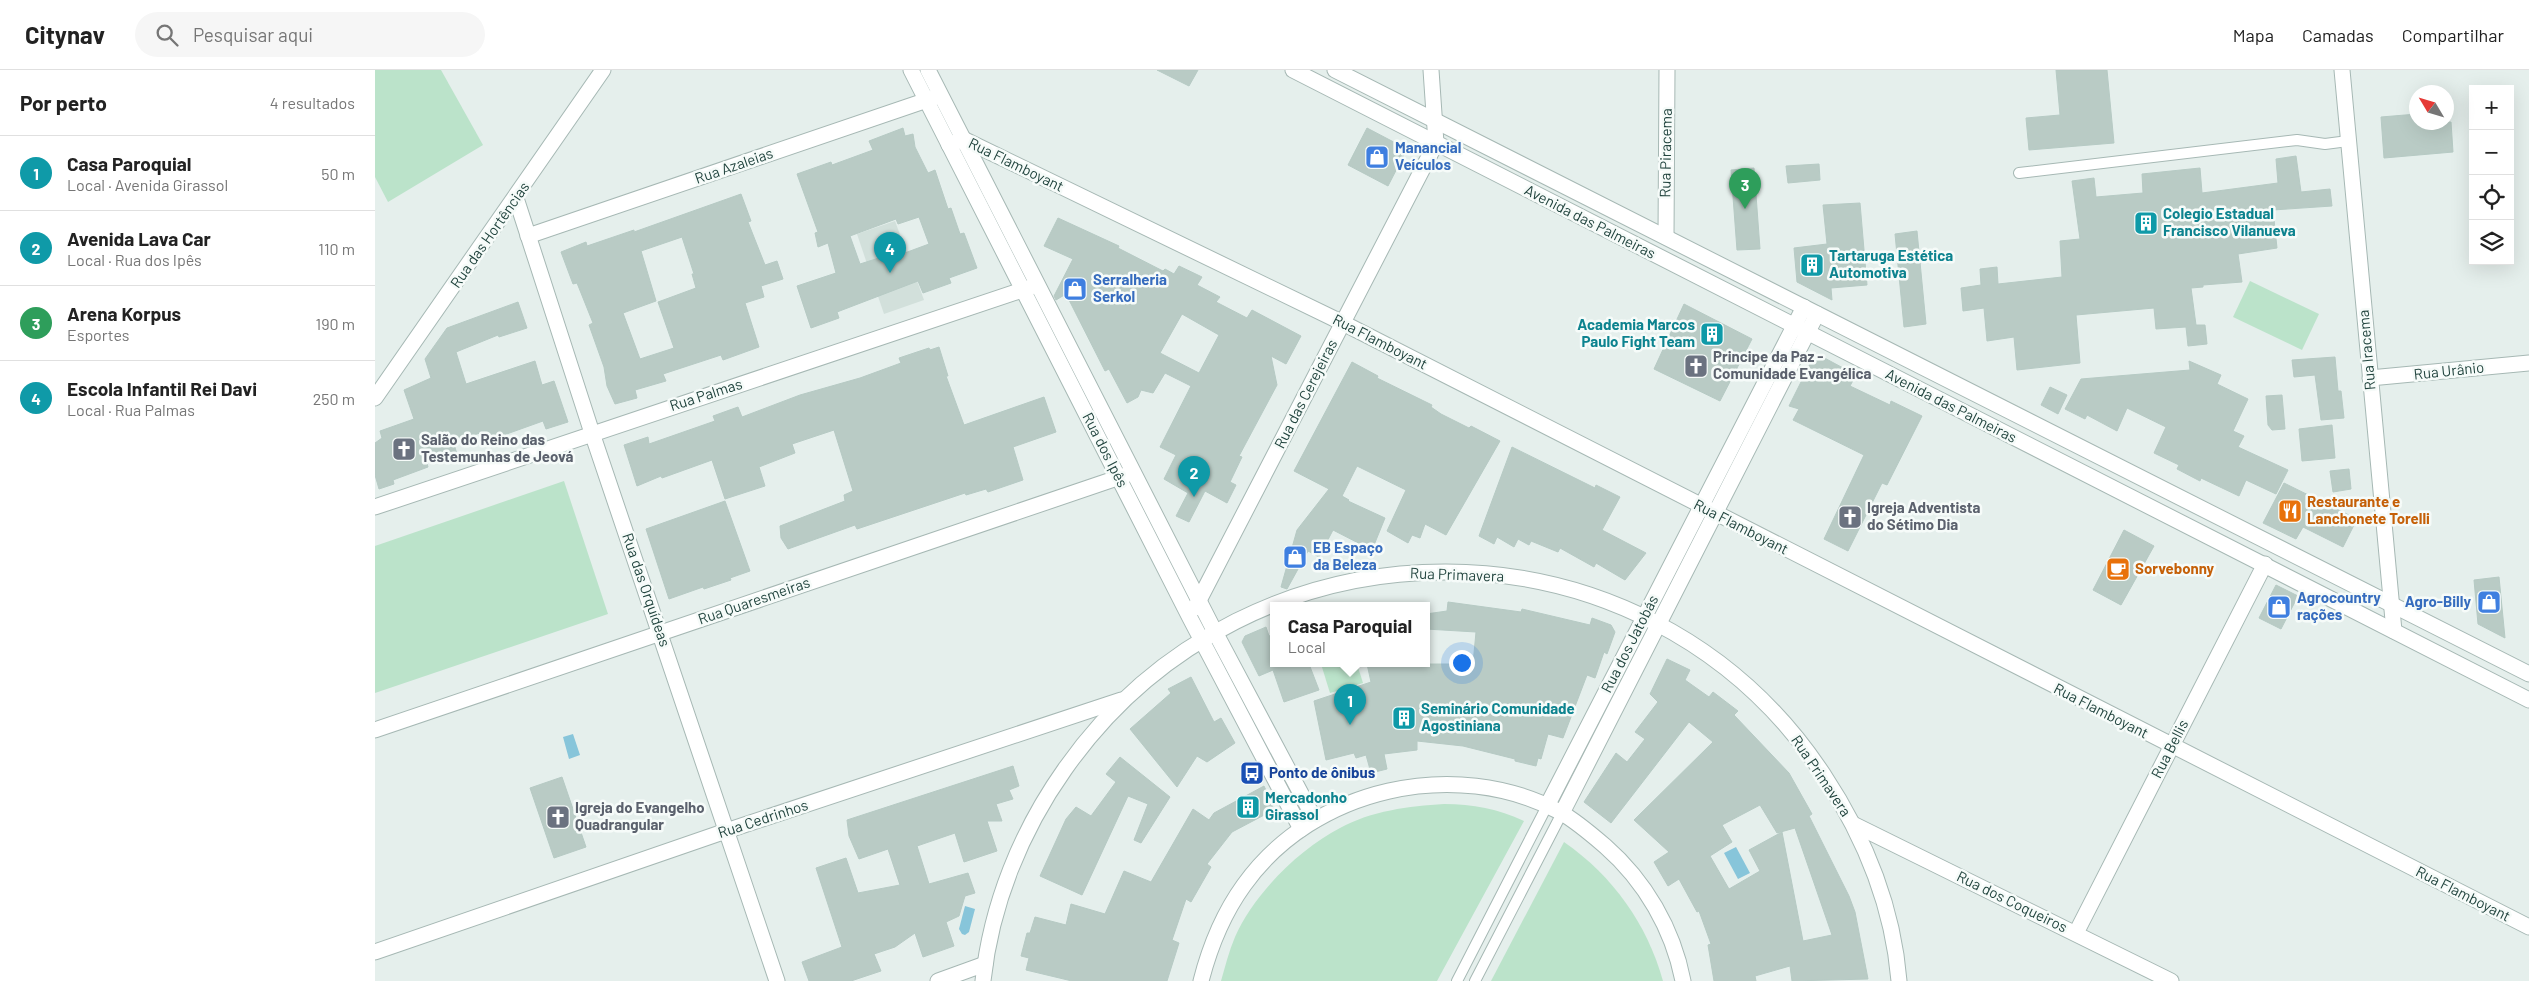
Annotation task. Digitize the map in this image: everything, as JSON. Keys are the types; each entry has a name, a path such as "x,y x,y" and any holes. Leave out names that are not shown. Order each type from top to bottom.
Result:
{"street":[{"name":"Rua das Hortências","path":"375,398 516,198 603,70"},
{"name":"Rua dos Ipês","path":"911,70 934,98 1023,289 1126,475 1199,601 1315,820"},
{"name":"Rua dos Ipês","path":"928,70 934,98"},
{"name":"Avenida das Palmeiras","path":"1293,70 1793,327 2265,564 2529,700"},
{"name":"Avenida das Palmeiras","path":"1335,70 2529,674"},
{"path":"1431,70 1436,143"},
{"name":"Rua Piracema","path":"1665,237 1667,70"},
{"name":"Rua Iracema","path":"2342,70 2394,631"},
{"name":"Rua Azaleias","path":"528,236 934,98"},
{"name":"Rua dos Ipês","path":"956,142 1037,285 1126,475 1190,618 1301,829"},
{"name":"Rua Flamboyant","path":"956,142 1343,323 2529,928"},
{"name":"Rua das Cerejeiras","path":"1190,618 1436,143"},
{"name":"Rua das Orquídeas","path":"516,198 592,433 777,981"},
{"name":"Rua Palmas","path":"375,507 1037,285"},
{"name":"Rua dos Jatobás","path":"1547,806 1793,327 1810,311"},
{"name":"Rua dos Jatobás","path":"1562,813 1807,334 1810,311"},
{"name":"Rua Urânio","path":"2370,378 2529,363"},
{"name":"Rua Quaresmeiras","path":"375,730 1126,475"},
{"path":"2279,572 2288,553"},
{"name":"Rua Bellis","path":"2076,933 2265,564"},
{"name":"Rua Primavera","path":"1280,602 1343,582 1411,572 1480,573 1540,582 1581,593 1659,625 1718,662 1771,709 1816,763 1853,824 1869,860 1894,936 1899,981"},
{"name":"Rua Primavera","path":"983,981 998,904 1019,847 1048,793 1083,743 1125,698 1168,662 1215,632 1270,606"},
{"name":"Rua Cedrinhos","path":"375,952 726,831 1125,698"},
{"path":"1201,981 1208,954 1224,917 1244,884 1271,855 1301,829 1315,820 1355,801 1393,789 1433,784 1472,786 1511,794 1562,813 1593,835 1622,861 1647,892 1666,926 1679,962 1683,981"},
{"name":"Rua dos Coqueiros","path":"1853,824 2171,981"},
{"path":"938,981 985,964"}],"lane":[{"path":"2019,172 2297,140 2325,144 2348,141"},
{"name":"Rua dos Jatobás","path":"1457,981 1547,806"},
{"name":"Rua dos Jatobás","path":"1475,981 1562,813"}],"shaded area":[{"path":"895,221 924,300 884,314 857,234"}],"green space":[{"path":"375,70 441,70 483,145 388,202 375,177"},
{"path":"2250,281 2319,314 2302,350 2233,317"},
{"path":"564,481 608,614 375,693 375,546"},
{"path":"1322,667 1358,667 1363,683 1330,693"},
{"path":"1444,804 1485,808 1505,813 1524,821 1437,981 1221,981 1235,937 1253,905 1279,875 1309,848 1324,837 1364,817 1404,808"},
{"path":"1564,842 1598,870 1626,903 1648,940 1663,981 1491,981"}],"water":[{"path":"573,734 580,755 569,759 563,737"},
{"path":"1736,847 1750,873 1738,879 1724,853"},
{"path":"965,906 975,909 969,932 965,935 959,929"}],"building":[{"path":"1157,70 1198,70 1189,86"},
{"path":"2056,70 2107,70 2114,143 2029,150 2026,118 2060,115"},
{"path":"2409,115 2409,130 2452,130 2453,152 2384,158 2381,117"},
{"path":"903,128 905,136 913,134 915,147 928,173 935,170 948,209 951,208 960,234 964,233 977,268 949,278 951,283 923,293 918,281 837,312 839,318 811,328 797,286 836,273 828,243 818,247 815,233 818,232 797,174 831,162 832,165 873,150 869,141","holes":["919,217 929,244 902,254 901,251 860,264 850,236 896,219 898,224"]},
{"name":"Manancial Veículos","path":"1367,128 1407,149 1388,186 1348,165"},
{"path":"2296,156 2301,192 2330,189 2332,206 2273,210 2277,248 2238,254 2242,282 2203,285 2203,287 2191,288 2196,325 2205,325 2207,344 2188,346 2186,327 2156,329 2154,308 2076,315 2080,363 2017,370 2014,337 1987,341 1984,308 1963,311 1961,288 1981,285 1980,269 1997,267 1998,284 2062,277 2060,241 2080,239 2072,181 2094,178 2096,197 2143,193 2142,174 2200,168 2202,193 2278,183 2276,159"},
{"path":"1819,164 1820,180 1788,183 1786,166"},
{"path":"1754,168 1760,249 1737,250 1731,170"},
{"path":"741,194 751,221 748,222 765,265 777,261 783,279 761,286 764,297 745,303 759,347 723,360 721,355 663,374 666,381 635,390 637,398 615,404 607,386 604,367 589,325 593,323 577,283 573,284 561,252 586,242 587,246 634,230 634,232","holes":["682,237 694,274 692,274 696,288 658,302 674,348 640,359 623,313 656,301 641,251"]},
{"path":"1860,203 1867,285 1831,288 1832,300 1797,282 1794,248 1827,244 1823,205"},
{"path":"1058,218 1119,246 1118,248 1163,271 1165,269 1174,274 1179,266 1202,277 1197,285 1220,297 1216,302 1247,318 1252,310 1301,336 1286,364 1271,356 1277,385 1239,456 1242,457 1230,482 1236,485 1227,503 1205,491 1189,522 1176,516 1188,493 1164,479 1176,455 1160,447 1191,386 1165,373 1153,393 1141,390 1138,397 1127,403 1109,369 1105,371 1066,294 1056,300 1054,296 1073,259 1044,246","holes":["1182,314 1219,335 1199,373 1160,353"]},
{"path":"1917,231 1926,324 1904,327 1895,234"},
{"path":"518,302 527,328 499,337 498,335 456,352 466,384 535,361 542,385 554,381 568,422 546,429 543,421 490,440 487,431 453,441 457,454 427,463 428,467 393,480 394,484 379,489 375,475 375,443 382,438 380,431 414,419 404,390 431,378 425,359 447,328"},
{"name":"Principe da Paz - Comunidade Evangélica","path":"1684,304 1752,339 1720,401 1654,369"},
{"path":"939,347 948,376 946,376 964,425 1044,397 1056,432 1013,447 1023,480 988,492 986,489 966,495 965,493 857,529 855,525 788,549 781,538 780,526 845,501 844,495 853,491 834,430 792,444 795,453 759,467 765,486 725,499 712,460 662,478 661,476 637,486 624,445 648,437 649,444 715,421 713,416 738,407 742,417 800,395 860,378 901,363 899,358 929,348 930,350"},
{"path":"1819,355 1856,375 1850,386 1890,405 1891,401 1922,416 1887,485 1882,483 1848,551 1824,539 1864,455 1793,420 1799,409 1789,406 1812,360"},
{"path":"2335,357 2338,391 2341,391 2344,418 2321,420 2315,375 2294,377 2292,360"},
{"path":"2189,361 2221,375 2217,384 2248,399 2233,431 2244,436 2238,447 2288,470 2276,494 2246,480 2239,496 2201,478 2200,481 2177,469 2179,465 2154,453 2166,427 2127,408 2117,431 2087,415 2085,419 2065,409 2081,379 2190,370"},
{"path":"1352,362 1378,376 1377,378 1432,405 1431,407 1441,414 1469,428 1471,426 1500,441 1446,535 1425,524 1420,538 1412,535 1408,543 1387,531 1406,490 1357,466 1342,496 1348,501 1385,518 1372,550 1333,530 1319,557 1308,551 1287,589 1281,587 1297,530 1329,489 1294,471"},
{"path":"2050,387 2067,395 2058,414 2041,405"},
{"path":"2282,395 2285,429 2272,430 2268,425 2266,396"},
{"path":"2332,425 2335,458 2302,461 2299,429"},
{"path":"1512,447 1595,488 1596,485 1620,497 1602,530 1646,553 1625,580 1596,563 1594,567 1560,548 1558,552 1531,541 1529,545 1518,539 1514,547 1497,537 1494,544 1479,536"},
{"path":"2349,469 2351,489 2333,492 2330,471"},
{"path":"2284,483 2357,519 2343,547 2303,527 2296,539 2263,523"},
{"path":"725,501 750,571 730,578 731,580 704,589 703,587 669,599 646,529"},
{"name":"Sorvebonny","path":"2124,530 2154,546 2121,605 2093,590"},
{"name":"Agro-Billy","path":"2499,577 2505,638 2478,624 2474,580"},
{"name":"Agrocountry rações","path":"2276,585 2298,596 2281,629 2259,618"},
{"path":"1448,602 1521,612 1522,609 1590,625 1592,618 1611,625 1615,632 1607,654 1604,652 1595,678 1587,675 1563,738 1548,734 1541,759 1538,758 1536,766 1463,746 1417,741 1417,750 1384,754 1387,769 1371,773 1366,755 1356,758 1354,753 1326,760 1314,701 1371,682 1368,667 1430,667 1430,664 1473,664 1476,632 1430,629 1430,613 1447,611"},
{"path":"1266,627 1270,636 1270,667 1310,667 1319,690 1284,702 1273,670 1259,676 1242,642 1245,636"},
{"path":"1667,659 1690,670 1685,680 1709,697 1713,692 1738,711 1734,715 1789,773 1812,814 1809,816 1849,896 1855,912 1868,979 1792,981 1790,966 1755,976 1756,981 1714,981 1708,945 1711,944 1699,911 1697,912 1679,879 1668,886 1654,862 1669,852 1634,820 1713,742 1689,722 1611,823 1584,802 1616,753 1627,762 1645,739 1635,732 1658,702 1650,694","holes":["1760,805 1777,833 1795,828 1832,935 1803,941 1782,832 1749,850 1760,871 1729,889 1710,856 1732,842 1722,825"]},
{"path":"1191,677 1214,722 1221,718 1235,743 1207,762 1197,756 1177,787 1130,729 1171,693 1168,689"},
{"path":"1120,757 1170,797 1141,843 1134,840 1148,804 1128,796 1082,895 1040,876 1066,819 1076,807 1091,816 1116,782 1106,774"},
{"path":"1013,766 1019,786 1009,790 1013,799 996,804 1002,821 987,821 997,851 964,862 955,833 917,846 929,884 968,873 975,893 965,896 959,916 946,922 954,946 923,957 915,933 895,947 874,954 881,971 851,981 809,981 802,962 842,947 816,868 846,858 858,893 900,885 888,849 859,859 849,836 847,820"},
{"name":"Igreja do Evangelho Quadrangular","path":"562,777 586,847 554,858 530,788"},
{"path":"1264,786 1273,805 1268,813 1232,832 1207,864 1211,867 1191,902 1186,899 1172,940 1179,943 1167,981 1072,981 1026,970 1029,958 1021,956 1027,933 1030,933 1035,917 1066,925 1071,904 1105,914 1124,871 1151,882 1193,809 1209,820 1214,813"}],"place":[{"name":"Manancial Veículos","path":"1377,157"},
{"name":"Arena Korpus","path":"1745,209"},
{"name":"Colegio Estadual Francisco Vilanueva","path":"2146,223"},
{"name":"Tartaruga Estética Automotiva","path":"1812,265"},
{"name":"Escola Infantil Rei Davi","path":"890,273"},
{"name":"Serralheria Serkol","path":"1075,289"},
{"name":"Academia Marcos Paulo Fight Team","path":"1712,334"},
{"name":"Principe da Paz - Comunidade Evangélica","path":"1696,366"},
{"name":"Salão do Reino das Testemunhas de Jeová","path":"404,449"},
{"name":"Avenida Lava Car","path":"1194,497"},
{"name":"Restaurante e Lanchonete Torelli","path":"2290,511"},
{"name":"Igreja Adventista do Sétimo Dia","path":"1850,517"},
{"name":"EB Espaço da Beleza","path":"1295,557"},
{"name":"Sorvebonny","path":"2118,569"},
{"name":"Agro-Billy","path":"2489,602"},
{"name":"Agrocountry rações","path":"2279,607"},
{"name":"Seminário Comunidade Agostiniana","path":"1404,718"},
{"name":"Casa Paroquial","path":"1350,725"},
{"name":"Ponto de ônibus","path":"1252,773"},
{"name":"Mercadonho Girassol","path":"1248,807"},
{"name":"Igreja do Evangelho Quadrangular","path":"558,817"}]}
